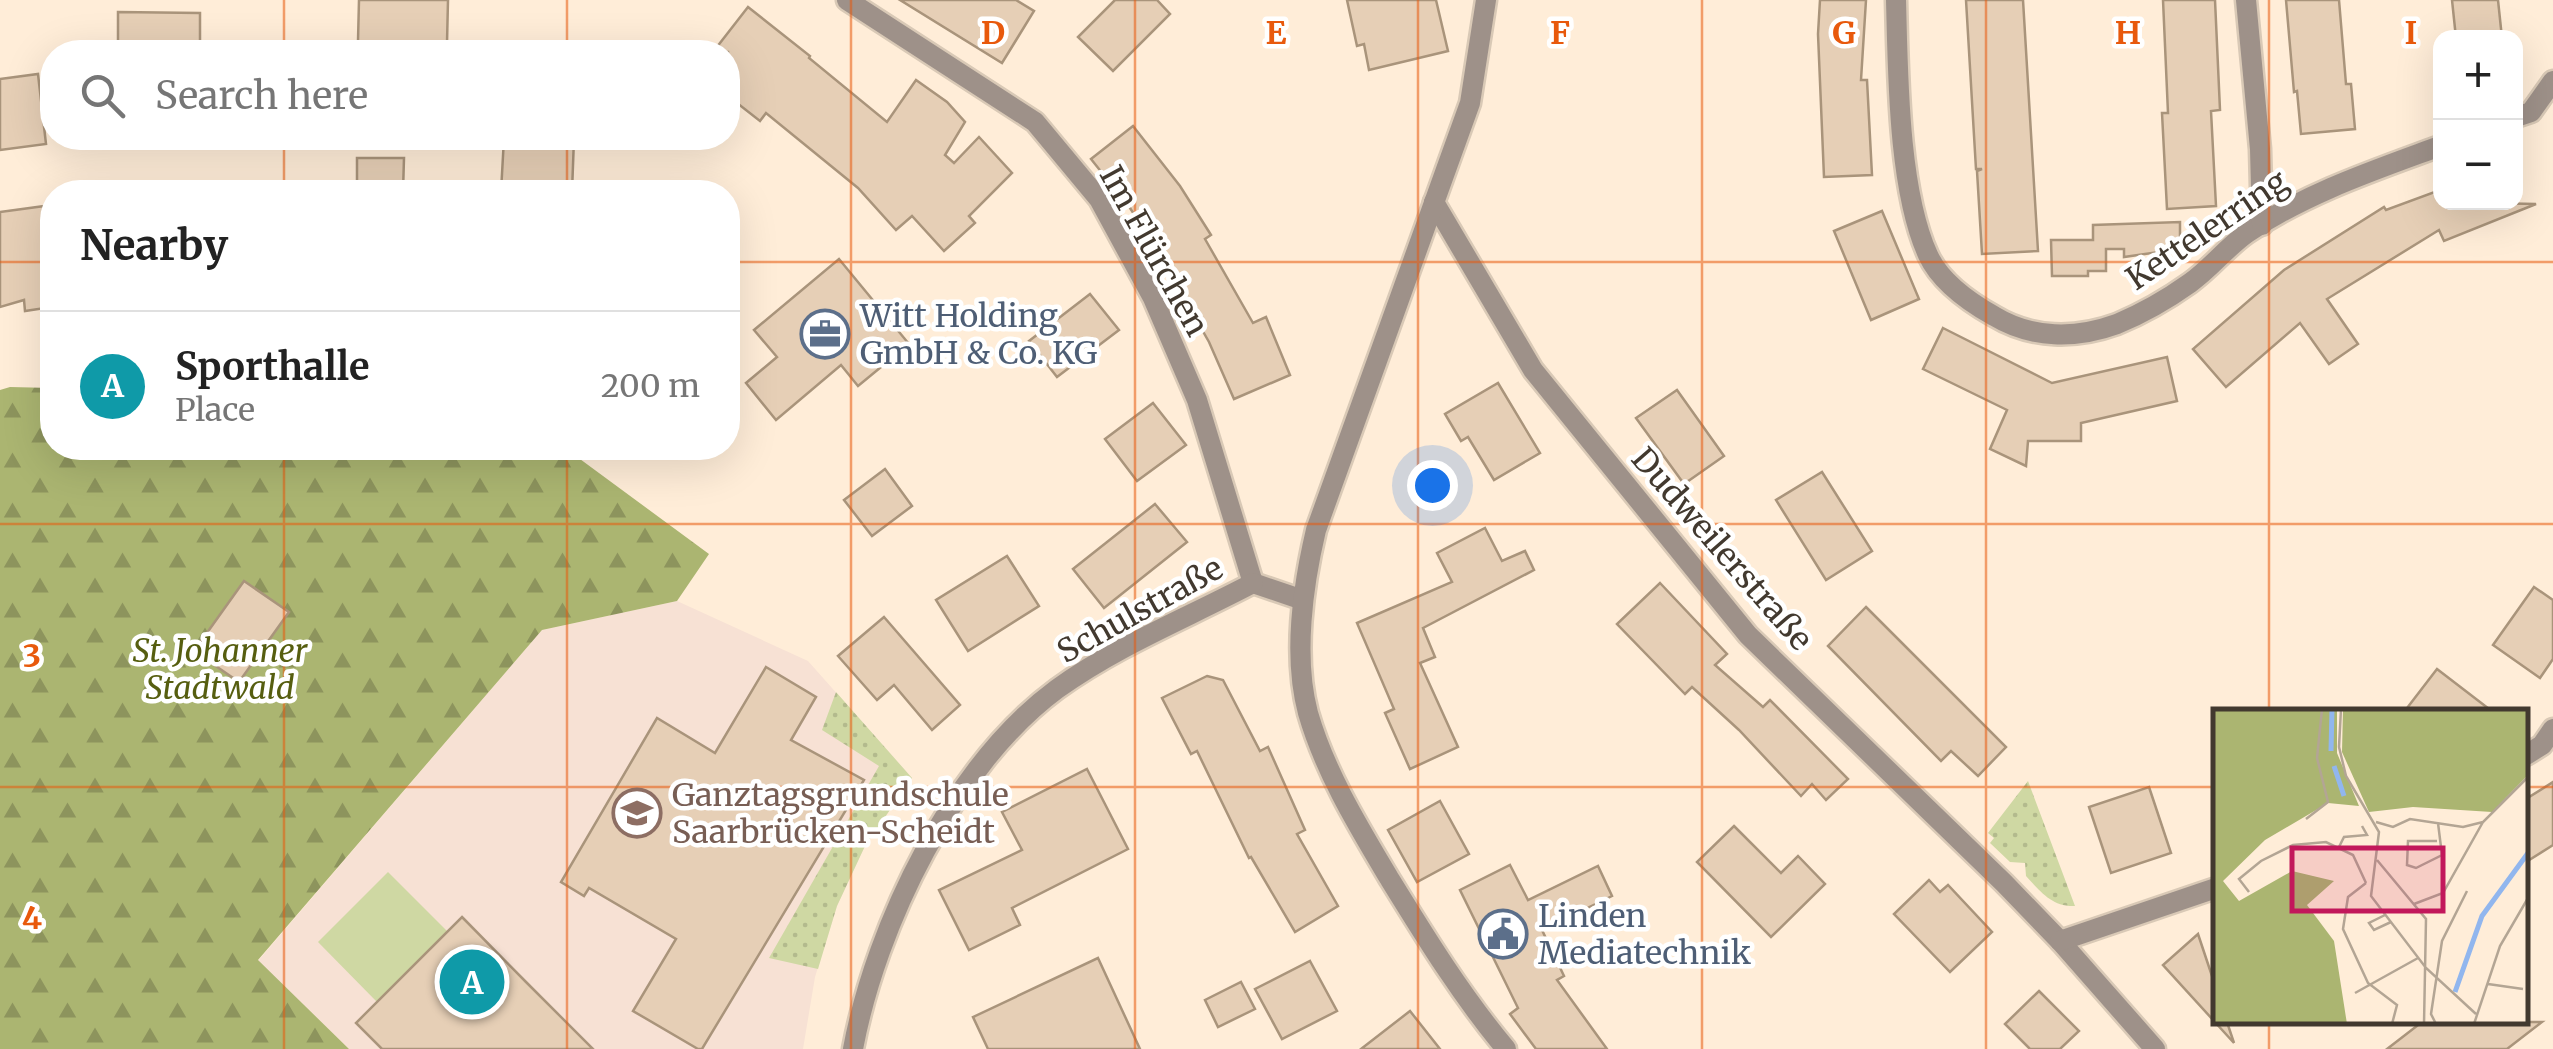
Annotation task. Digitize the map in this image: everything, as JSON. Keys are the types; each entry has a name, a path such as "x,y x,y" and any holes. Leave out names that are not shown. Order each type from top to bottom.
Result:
{"street":[{"name":"Im Flürchen","path":"848,0 1035,122 1099,199 1154,298 1197,400 1252,583"},
{"path":"1486,0 1470,103 1316,530 1303,600 1302,651 1308,711 1345,805 1436,956 1506,1049"},
{"name":"Kettelerring","path":"1896,0 1899,95 1912,204 1929,256 1948,283 2008,326 2044,335 2086,334 2121,322 2190,283 2246,234 2310,197 2433,149"},
{"path":"2246,0 2260,149 2262,225"},
{"path":"2523,115 2531,112 2553,81"},
{"name":"Dudweilerstraße","path":"1434,202 1534,370 1748,635 1967,846 2060,941 2155,1049"},
{"path":"1252,583 1303,600"},
{"name":"Schulstraße","path":"853,1049 872,968 889,928 944,817 995,747 1055,691 1125,645 1252,583"},
{"path":"2528,754 2542,745 2553,728"},
{"path":"2060,941 2213,889"}],"shaded area":[{"name":"Ganztagsgrundschule Saarbrücken-Scheidt","path":"677,601 808,661 912,778 865,846 837,906 815,977 803,1049 349,1049 258,961 542,630"}],"green space":[{"name":"St. Johanner Stadtwald","path":"40,388 40,460 581,460 709,554 677,601 542,630 258,960 349,1049 0,1049 0,390"},
{"path":"836,692 912,778 865,846 837,906 818,969 769,958 879,766 822,730"},
{"path":"2028,781 2075,906 2047,897 2026,876 2025,863 2010,862 1990,843 1994,838 1988,833"},
{"path":"388,872 448,932 377,1002 318,942"}],"building":[{"path":"359,0 448,0 447,40 358,40"},
{"path":"900,0 1016,0 1034,11 1002,63"},
{"path":"1115,0 1157,0 1170,14 1113,71 1078,37"},
{"path":"1347,0 1436,0 1448,51 1369,70 1364,44 1357,46"},
{"path":"1820,0 1866,0 1861,80 1867,80 1872,175 1824,177"},
{"path":"1966,0 2023,0 2038,251 1982,254 1977,171 1982,169 1976,169"},
{"path":"2163,0 2215,0 2220,110 2211,111 2216,206 2167,209 2162,113 2168,113"},
{"path":"2286,0 2339,0 2346,84 2351,84 2355,129 2301,134"},
{"path":"2452,0 2498,0 2501,30 2455,30"},
{"path":"748,7 887,122 916,80 947,102 965,122 945,155 954,163 979,137 1012,173 969,216 975,223 944,251 912,216 896,230 858,188 766,113 760,121 740,105 740,40 722,40"},
{"path":"118,12 200,13 200,40 118,40"},
{"path":"38,74 40,145 0,150 0,79"},
{"path":"1133,126 1180,186 1211,235 1205,239 1253,323 1266,317 1290,375 1234,399 1184,298 1187,296 1130,208 1091,159"},
{"path":"503,150 574,150 572,180 502,180"},
{"path":"357,158 404,158 403,180 357,180"},
{"path":"2433,193 2433,210 2521,210 2444,241 2439,230 2327,299 2358,344 2329,364 2300,323 2226,387 2193,349 2284,270 2384,207 2386,210"},
{"path":"40,207 40,309 25,311 24,300 0,307 0,212"},
{"path":"1882,211 1919,299 1871,320 1834,231"},
{"path":"2180,222 2180,249 2124,257 2124,249 2106,249 2106,271 2088,271 2088,276 2052,276 2051,240 2093,240 2093,225"},
{"path":"839,259 909,344 858,386 841,365 776,420 746,383 777,357 754,330"},
{"path":"1090,294 1119,330 1057,377 1029,341"},
{"path":"1943,328 2052,383 2167,357 2177,401 2081,423 2081,441 2028,441 2026,466 1990,449 2007,410 1923,369"},
{"path":"1498,383 1540,453 1494,480 1468,437 1461,441 1445,414"},
{"path":"1677,390 1724,456 1684,484 1636,418"},
{"path":"1153,403 1186,445 1137,481 1105,439"},
{"path":"885,469 912,506 872,536 844,500"},
{"path":"1822,472 1872,551 1826,580 1776,500"},
{"path":"1155,504 1187,542 1104,608 1073,569"},
{"path":"1485,528 1502,561 1525,551 1534,570 1423,628 1435,657 1420,663 1458,747 1410,769 1385,713 1394,709 1357,623 1452,582 1437,553"},
{"path":"1007,556 1039,606 968,651 936,600"},
{"path":"244,581 289,612 239,682 194,651"},
{"path":"1660,583 1727,654 1715,665 1763,707 1770,700 1848,779 1826,800 1812,784 1801,796 1739,730 1692,687 1685,694 1617,624"},
{"path":"2534,587 2553,600 2553,659 2540,678 2493,645"},
{"path":"1866,607 2006,747 1978,776 1951,751 1941,761 1828,646"},
{"path":"884,617 960,705 932,730 894,685 877,700 838,656"},
{"path":"766,667 816,697 791,740 864,780 702,1049 698,1049 633,1011 676,939 589,888 584,896 561,882 657,718 715,753"},
{"path":"2437,669 2489,709 2406,709"},
{"path":"1207,676 1223,680 1260,751 1268,747 1305,830 1297,834 1338,906 1295,932 1249,858 1197,751 1191,754 1162,698"},
{"path":"1087,769 1128,849 1012,908 1020,925 969,950 939,890 1022,850 1002,812"},
{"path":"2553,782 2553,845 2528,861 2528,798"},
{"path":"2149,787 2171,853 2111,873 2089,807"},
{"path":"1440,801 1469,854 1417,882 1388,830"},
{"path":"1734,826 1781,873 1798,856 1825,884 1771,937 1697,862"},
{"path":"1510,865 1528,900 1598,866 1612,896 1542,930 1564,976 1557,980 1607,1049 1536,1049 1510,1014 1518,1008 1460,890"},
{"path":"1929,880 1940,892 1948,885 1992,932 1950,972 1894,914"},
{"path":"462,917 593,1049 382,1049 356,1023"},
{"path":"2198,934 2213,979 2213,1020 2163,965"},
{"path":"1098,958 1140,1049 988,1049 973,1017"},
{"path":"1310,961 1337,1011 1282,1039 1255,989"},
{"path":"1241,982 1255,1009 1218,1027 1205,1000"},
{"path":"2039,991 2079,1031 2060,1049 2030,1049 2005,1024"},
{"path":"1410,1011 1440,1049 1361,1049"},
{"path":"2542,1022 2507,1049 2387,1049 2419,1024"},
{"path":"2217,1024 2228,1024 2234,1043"}],"place":[{"name":"Witt Holding GmbH & Co. KG","path":"825,334"},
{"name":"Ganztagsgrundschule Saarbrücken-Scheidt","path":"637,813"},
{"name":"Linden Mediatechnik","path":"1503,934"},
{"name":"Sporthalle","path":"472,982"}]}
